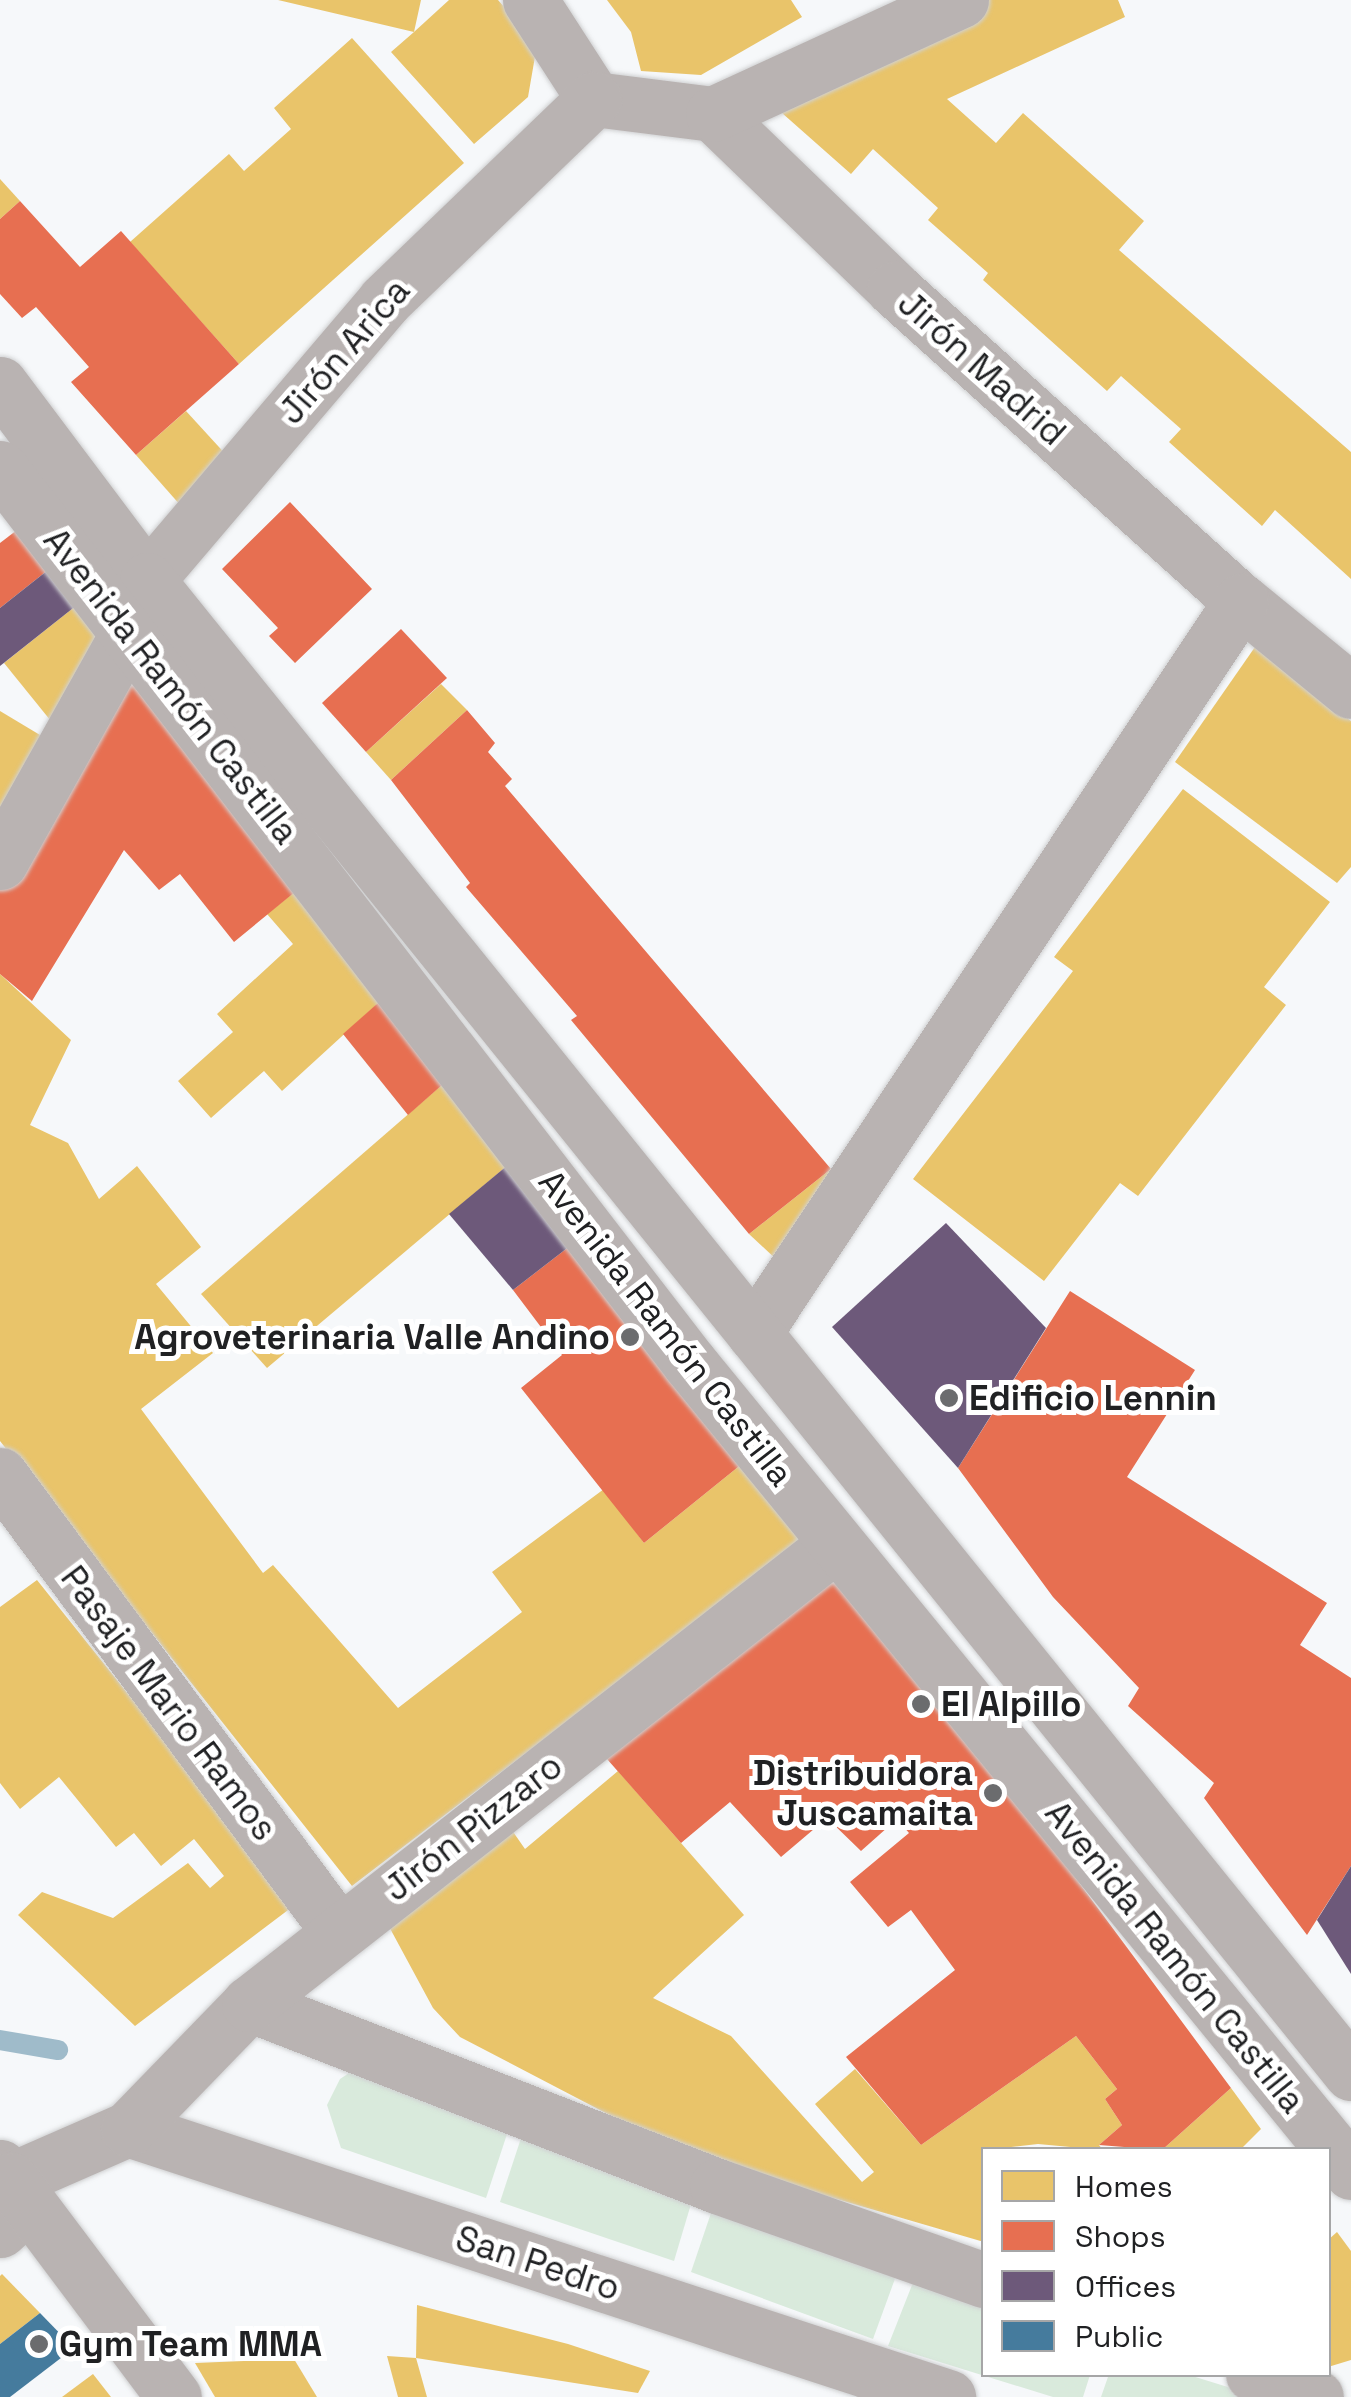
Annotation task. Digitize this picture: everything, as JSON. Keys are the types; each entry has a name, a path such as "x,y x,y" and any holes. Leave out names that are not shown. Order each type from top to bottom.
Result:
{"street":[{"path":"530,0 594,99 714,114 962,0"},
{"name":"Jirón Arica","path":"0,862 138,605 384,300 594,99"},
{"name":"Jirón Madrid","path":"714,114 894,289 1241,601 1351,691"},
{"name":"Avenida Ramón Castilla","path":"0,384 138,605 836,1544 1330,2147"},
{"name":"Avenida Ramón Castilla","path":"0,468 138,605 754,1333 1351,2073"},
{"path":"754,1333 1241,601"},
{"name":"Pasaje Mario Ramos","path":"0,1475 339,1932"},
{"name":"Jirón Pizzaro","path":"128,2130 249,2004 836,1544"},
{"path":"249,2004 717,2186 981,2279"},
{"path":"128,2130 8,2191 174,2397"},
{"name":"San Pedro","path":"128,2130 948,2397"},
{"name":"Avenida Ramón Castilla","path":"1331,2148 1351,2172"},
{"path":"1261,2377 1316,2397"}],"green space":[{"path":"361,2065 509,2128 486,2198 341,2148 327,2105 340,2079"},
{"path":"523,2132 691,2204 674,2261 500,2202"},
{"path":"711,2213 896,2276 873,2339 691,2272"},
{"path":"914,2280 981,2304 981,2375 888,2346"},
{"path":"988,2377 1089,2377 1083,2397 1053,2397"},
{"path":"1108,2377 1195,2377 1260,2397 1101,2397"}],"building: Homes":[{"path":"278,0 421,0 414,32"},
{"path":"449,0 498,0 537,45 528,97 474,144 391,52"},
{"path":"607,0 791,0 802,17 701,75 641,71 631,32"},
{"path":"984,0 1118,0 1125,17 947,99 996,143 1023,113 1144,221 1119,250 1351,452 1351,579 1275,510 1262,526 1169,442 1181,429 1121,376 1107,391 983,280 988,273 928,220 938,208 873,149 851,174 782,113 811,80"},
{"path":"352,38 464,163 239,364 130,242 229,154 244,171 291,129 274,108"},
{"path":"0,179 20,201 0,219"},
{"path":"186,411 240,470 189,515 136,455"},
{"path":"77,605 107,642 59,731 4,663"},
{"path":"1255,647 1351,721 1351,867 1337,883 1175,762"},
{"path":"441,684 467,710 391,780 366,752"},
{"path":"0,711 50,741 0,824"},
{"path":"1183,789 1330,902 1264,987 1286,1005 1138,1196 1120,1183 1044,1281 913,1179 1073,971 1054,957"},
{"path":"301,887 387,995 282,1091 264,1071 211,1118 178,1081 233,1032 217,1014 293,944 267,914"},
{"path":"0,974 71,1040 30,1125 68,1143 99,1199 137,1166 201,1247 156,1284 213,1353 141,1409 263,1573 273,1565 398,1708 522,1612 492,1572 604,1489 644,1543 748,1459 811,1535 352,1886 0,1441"},
{"path":"450,1078 514,1160 267,1368 201,1294"},
{"path":"831,1169 778,1261 749,1234"},
{"path":"37,1580 296,1904 135,2026 18,1915 42,1892 113,1918 188,1863 210,1888 224,1876 194,1839 161,1866 134,1833 116,1847 59,1777 20,1809 0,1783 0,1607"},
{"path":"618,1771 744,1915 653,1998 731,2036 862,2182 874,2172 815,2104 855,2069 921,2145 1076,2036 1117,2089 1105,2099 1122,2125 1101,2147 981,2147 981,2241 686,2155 460,2037 433,2008 386,1921 509,1826 525,1849"},
{"path":"1231,2088 1261,2129 1243,2147 1165,2147"},
{"path":"1337,2232 1351,2251 1351,2360 1331,2366 1331,2237"},
{"path":"0,2276 40,2313 0,2344"},
{"path":"417,2305 568,2344 650,2371 638,2393 416,2358"},
{"path":"387,2356 416,2358 427,2397 398,2397"},
{"path":"294,2359 317,2397 215,2397 195,2363"},
{"path":"93,2374 111,2397 62,2397"}],"building: Shops":[{"path":"20,201 80,267 121,231 239,364 136,455 71,382 89,367 36,307 22,318 0,294 0,219"},
{"path":"290,502 372,589 295,663 269,636 278,628 222,569"},
{"path":"17,530 48,570 0,608 0,543"},
{"path":"401,629 447,678 366,752 322,703"},
{"path":"140,663 301,887 234,942 180,874 159,890 124,850 32,1001 0,974 0,888"},
{"path":"467,710 495,743 488,752 512,779 505,786 831,1169 749,1234 571,1020 577,1016 466,887 470,883 391,780"},
{"path":"387,995 450,1078 408,1115 343,1034"},
{"path":"579,1239 748,1459 644,1543 521,1388 562,1355 513,1290"},
{"path":"1070,1291 1195,1370 1127,1477 1327,1603 1300,1645 1351,1678 1351,1866 1307,1935 1204,1798 1214,1783 1128,1706 1139,1688 1053,1597 958,1468"},
{"path":"844,1565 1231,2088 1165,2147 1099,2145 1122,2125 1105,2099 1117,2089 1076,2036 921,2145 846,2057 955,1970 911,1910 888,1927 850,1882 909,1833 897,1819 861,1851 827,1818 781,1857 730,1802 681,1843 607,1759"}],"building: Offices":[{"path":"48,570 77,605 0,666 0,608"},
{"path":"514,1160 579,1239 513,1290 449,1214"},
{"name":"Edificio Lennin","path":"946,1223 1046,1328 958,1468 832,1327"},
{"path":"1351,1866 1351,1974 1317,1920"}],"building: Public":[{"path":"40,2313 74,2348 10,2397 0,2397 0,2344"}],"waterway":[{"path":"0,2040 58,2050"}],"place":[{"name":"Agroveterinaria Valle Andino","path":"630,1337"},
{"name":"Edificio Lennin","path":"949,1398"},
{"name":"El Alpillo","path":"921,1704"},
{"name":"Distribuidora Juscamaita","path":"993,1793"},
{"name":"Gym Team MMA","path":"39,2344"}]}
